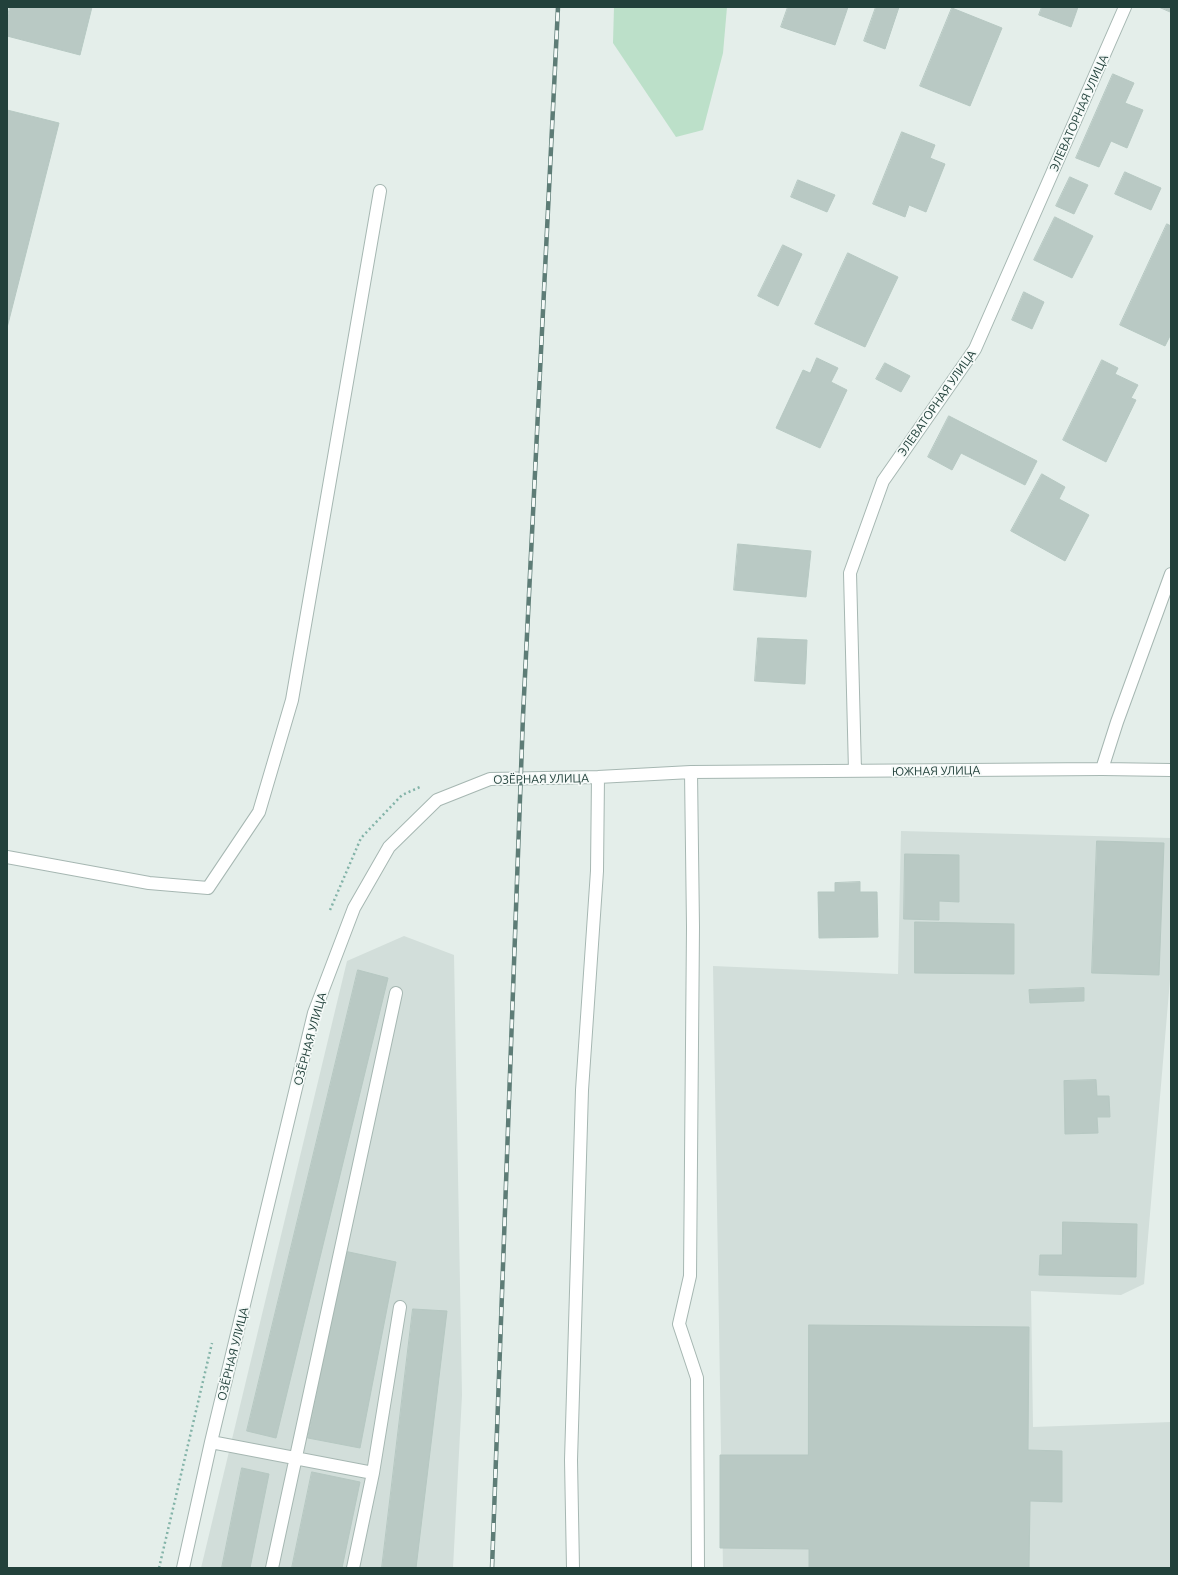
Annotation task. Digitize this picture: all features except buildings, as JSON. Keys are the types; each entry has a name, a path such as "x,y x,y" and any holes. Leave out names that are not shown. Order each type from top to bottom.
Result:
{"street":[{"name":"ЭЛЕВАТОРНАЯ УЛИЦА","path":"855,771 850,572 882,482 975,349 1125,7"},
{"path":"7,857 148,883 208,888 259,812 292,700 380,191"},
{"path":"1102,769 1117,722 1171,574"},
{"name":"ЮЖНАЯ УЛИЦА","path":"696,772 1102,769 1171,770"},
{"path":"696,772 692,927 690,1276 679,1324 697,1378 698,1568"},
{"name":"ОЗЁРНАЯ УЛИЦА","path":"183,1568 211,1442 314,1013 354,908 385,854 389,848 437,800 490,779 598,777 696,772"},
{"path":"573,1568 571,1460 581,1098 597,871 598,777"},
{"path":"272,1568 396,993"},
{"path":"353,1568 373,1474 400,1306"},
{"path":"211,1442 373,1474"}],"shaded area":[{"path":"901,831 1171,838 1171,968 1144,1284 1121,1295 1031,1291 1033,1427 1171,1422 1171,1568 723,1568 713,966 898,974"},
{"path":"404,936 454,955 462,1395 453,1568 201,1568 347,961"}],"green space":[{"path":"614,7 727,7 723,53 703,130 676,137 613,43"}],"railway":[{"path":"492,1568 523,716 558,7"}]}
